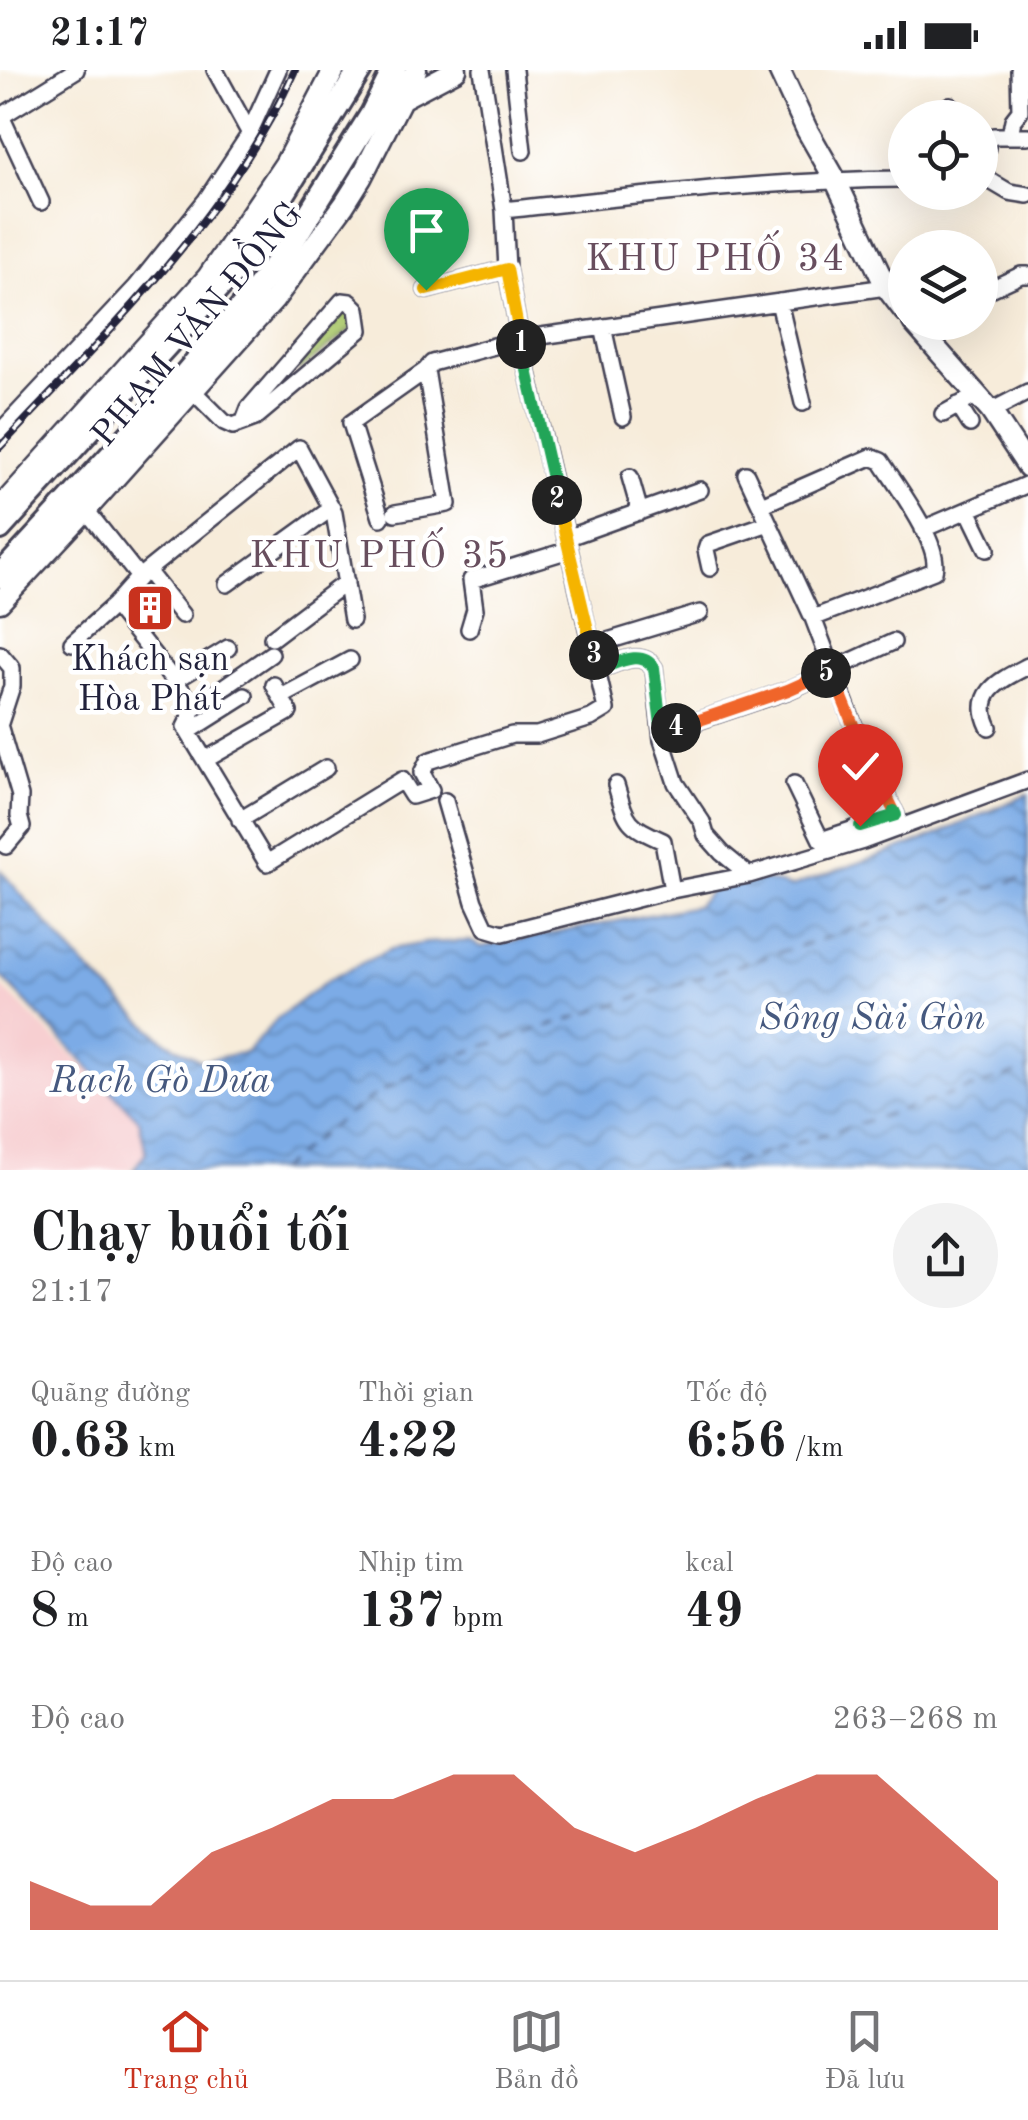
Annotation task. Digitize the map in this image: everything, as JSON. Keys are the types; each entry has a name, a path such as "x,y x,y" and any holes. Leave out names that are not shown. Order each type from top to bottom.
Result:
{"highway":[{"name":"PHẠM VĂN ĐỒNG","path":"0,528 240,264 360,70"},
{"name":"PHẠM VĂN ĐỒNG","path":"0,576 178,382 264,296 288,248 372,114 394,70"}],"main road":[{"name":"PHẠM VĂN ĐỒNG","path":"0,508 208,277 286,164 334,70"},
{"name":"PHẠM VĂN ĐỒNG","path":"0,602 192,391 264,296 344,205 416,70"},
{"path":"372,114 456,70"},
{"path":"779,70 888,290"},
{"path":"927,340 1028,467"}],"street":[{"path":"41,202 0,117 76,70"},
{"path":"215,70 249,132"},
{"path":"0,432 136,287 206,200 237,156 278,70"},
{"path":"346,582 194,706 185,727 267,863 402,780 412,796 431,790 422,773 428,761 512,735 537,734 591,718 606,709 520,339 507,269 504,210 482,70"},
{"path":"514,70 523,151"},
{"path":"1010,135 1020,111 1019,70"},
{"path":"998,134 1028,136"},
{"path":"504,210 735,186 888,179"},
{"path":"998,186 1028,195"},
{"path":"426,290 507,269"},
{"path":"998,286 1028,275"},
{"path":"426,370 448,504 388,516 351,423 432,363 520,339 886,287"},
{"path":"192,391 233,426 255,418 360,330 356,309 350,302 342,301 328,316 249,408 244,421"},
{"path":"780,302 803,404"},
{"path":"603,327 623,418"},
{"path":"943,414 1028,392"},
{"path":"970,424 975,404"},
{"path":"72,643 143,574 299,448 332,508 352,620"},
{"path":"766,503 870,458 881,461 935,553 934,571 813,618"},
{"path":"746,474 813,618 860,742 896,815 821,840 794,784"},
{"path":"630,477 640,512"},
{"path":"923,528 1028,484"},
{"path":"468,629 475,609 471,580 700,490"},
{"path":"228,584 332,508"},
{"path":"86,510 182,615"},
{"path":"968,510 986,549"},
{"path":"710,568 708,544 768,523"},
{"path":"114,605 194,706"},
{"path":"591,646 700,613"},
{"path":"662,733 788,690 893,642"},
{"path":"174,681 228,648"},
{"path":"0,654 12,668 12,686 0,726 20,796 22,827 6,846"},
{"path":"597,670 635,658 650,661 665,752 676,783 702,822 706,835 749,875"},
{"path":"205,760 289,712 278,691 350,660"},
{"path":"989,727 984,717 988,692 1028,666"},
{"path":"188,732 245,696"},
{"path":"240,820 326,768"},
{"path":"445,801 474,902 486,928 503,933 672,890 749,875 863,841 1028,780"},
{"path":"616,785 625,818 638,830 664,841 672,890"}],"shaded area":[{"path":"0,985 138,1119 146,1153 129,1170 0,1170"}],"green space":[{"path":"342,310 352,315 352,329 300,370 294,363"}],"water":[{"name":"Sông Sài Gòn","path":"1028,794 1028,1170 133,1170 146,1152 139,1120 0,975 0,870 82,964 162,1039 201,1061 247,1052 278,1018 328,980 391,949 470,941 481,947 696,906 711,890 756,878 791,887 927,839"}],"ferry route":[{"path":"278,1170 367,1101 429,1067 696,978 1028,876"},
{"path":"711,1170 1028,1070"}],"railway":[{"path":"0,447 124,316 201,224 268,124 295,70"}],"place":[{"name":"Khách sạn Hòa Phát","path":"150,608"}],"district":[{"name":"KHU PHỐ 34","path":"716,260"},
{"name":"KHU PHỐ 35","path":"380,557"}],"route":[{"path":"426,290 507,269 597,670 635,658 650,661 662,733 788,690 831,670 896,815 860,826"}],"water label":[{"name":"Rạch Gò Dưa","path":"160,1082"}]}
